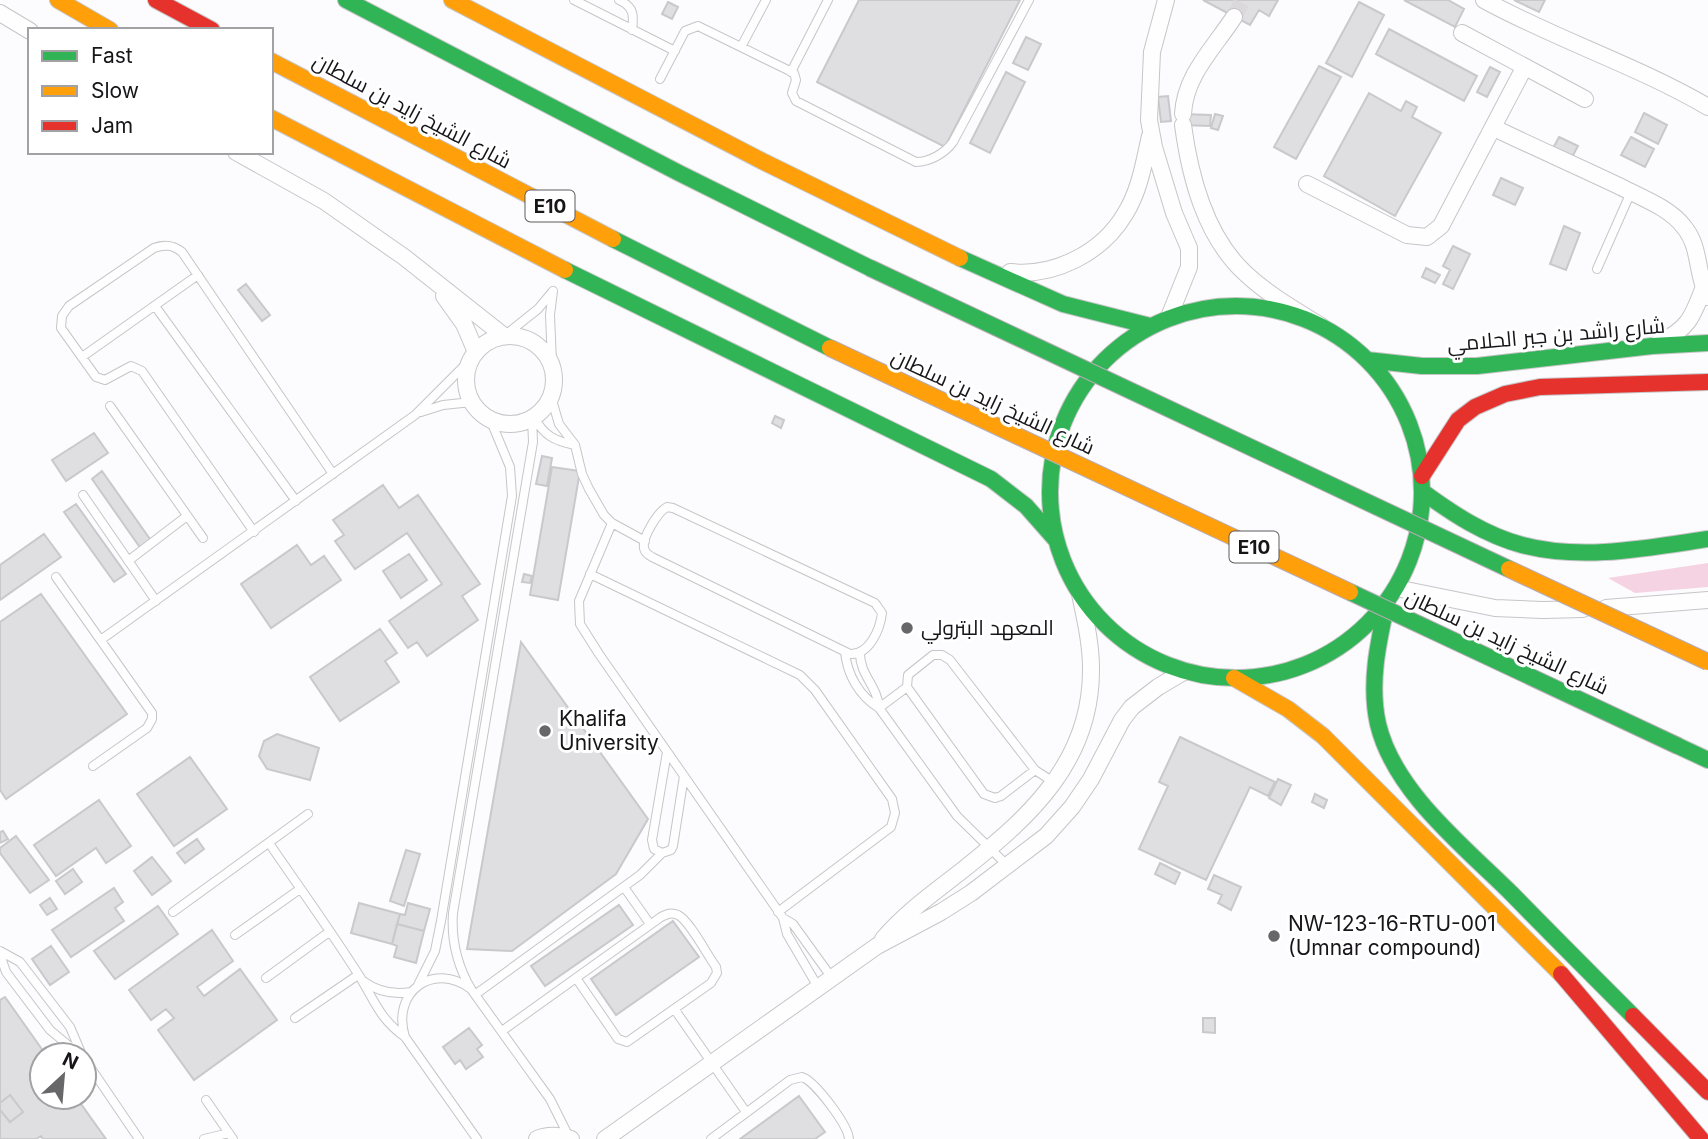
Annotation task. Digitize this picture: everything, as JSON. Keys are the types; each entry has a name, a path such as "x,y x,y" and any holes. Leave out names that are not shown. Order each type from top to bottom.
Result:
{"main road":[{"path":"58,0 107,28"},
{"path":"156,0 208,28"},
{"path":"346,0 654,160 870,268 1708,662"},
{"path":"452,0 762,161 950,254 1063,304 1150,326"},
{"name":"شارع الشيخ زايد بن سلطان","path":"273,62 632,249 830,348 1708,760"},
{"path":"273,119 424,200 646,312 991,479 1016,496 1038,517 1056,540"},
{"path":"1220,306 1271,309 1321,326 1367,360 1394,394 1413,433 1422,484 1416,542 1387,603 1356,634 1320,659 1278,673 1234,678 1185,671 1144,654 1111,629 1080,594 1067,570 1056,540 1049,498 1052,456 1065,416 1086,379 1115,349 1150,326 1169,317 1220,306"},
{"name":"شارع راشد بن جبر الحلامي","path":"1367,360 1422,366 1477,366 1652,346 1708,343"},
{"path":"1422,484 1458,421 1475,407 1505,394 1540,387 1708,382"},
{"path":"1422,484 1463,520 1499,537 1536,548 1587,552 1634,550 1708,539"},
{"path":"1387,603 1375,660 1375,700 1384,743 1411,790 1708,1091"},
{"path":"1234,678 1288,709 1323,736 1708,1122"},
{"path":"1561,974 1701,1139"}],"street":[{"path":"1166,0 1152,52 1149,86 1152,130 1174,213 1189,248 1189,267 1169,317"},
{"path":"1483,0 1672,86 1708,107"},
{"path":"0,13 28,30"},
{"path":"1234,17 1191,79 1183,120 1188,163 1200,199 1228,254 1264,289 1321,326"},
{"path":"1462,33 1585,99"},
{"path":"1307,184 1407,235 1427,237 1441,226 1524,68"},
{"path":"1494,128 1663,209 1683,225 1692,237 1706,287 1686,325 1677,335 1652,346"},
{"path":"950,254 996,270 1027,274 1050,270 1082,257 1108,236 1125,215 1138,187 1152,130"},
{"path":"240,154 324,201 404,257 503,336"},
{"path":"432,279 464,324 474,356"},
{"path":"503,336 527,339 537,345 552,363 555,386 544,408 533,418 511,424 490,419 477,409 466,381 474,356 491,340 503,336"},
{"path":"1396,588 1495,608 1543,610 1631,607 1708,600"},
{"path":"877,946 913,907 989,849 1040,801 1055,783 1083,728 1089,698 1091,668 1080,594"},
{"path":"605,1139 877,946 941,912 1008,866 1046,835 1072,807 1132,707 1151,691 1185,671"},
{"path":"537,1139 557,1135 571,1139"}],"lane":[{"path":"574,0 675,51"},
{"path":"619,0 633,12 632,30"},
{"path":"741,47 766,0"},
{"path":"791,72 828,0"},
{"path":"660,79 685,31 693,26 702,28 791,72 796,77 792,93 796,101 916,162 922,162 943,152 953,142 1029,0"},
{"path":"1597,269 1631,192"},
{"path":"254,532 142,371 135,366 126,367 102,380 96,377 61,328 61,316 69,306 161,245 176,247 198,275 333,474"},
{"path":"82,357 198,275"},
{"path":"503,336 521,324 553,291 550,315 552,363"},
{"path":"155,306 296,501"},
{"path":"102,639 415,415 474,356"},
{"path":"551,397 559,424 575,445 582,474 604,515 612,523 645,541"},
{"path":"415,415 443,405 472,402"},
{"path":"110,406 203,538"},
{"path":"533,418 547,435 575,445"},
{"path":"533,418 533,442 453,913 453,943 457,958 474,992 558,1112 571,1139"},
{"path":"405,1037 401,1018 406,1000 430,962 441,921 512,496 510,467 490,419"},
{"path":"83,495 156,601"},
{"path":"667,507 673,508 867,599 880,607 881,620 868,648 860,654 845,652 652,557 646,553 645,541 658,513 667,507"},
{"path":"128,561 187,516"},
{"path":"612,523 579,601 580,624 781,915 793,924 832,978"},
{"path":"590,574 800,675 815,690 892,799 895,813 891,827 781,915"},
{"path":"57,577 150,708 152,719 147,728 93,766"},
{"path":"845,652 854,681 865,697 878,708 957,816 1008,866"},
{"path":"860,654 861,667 877,694 878,708"},
{"path":"1035,770 1001,796 995,798 985,794 907,687 906,680 912,670 933,655 947,657 1035,770 1055,783"},
{"path":"878,708 907,687"},
{"path":"662,853 654,849 652,840 667,752"},
{"path":"474,992 624,887 648,869 662,853 671,850 684,775"},
{"path":"173,912 308,814"},
{"path":"269,843 360,977 385,1019 405,1037 477,1139"},
{"path":"624,887 650,924"},
{"path":"235,935 300,888"},
{"path":"502,1031 650,924 667,914 680,916 716,967 717,973 712,983 675,1010 631,1041 622,1042 576,978"},
{"path":"781,915 786,934 818,987"},
{"path":"266,978 329,932"},
{"path":"1,952 6,972 50,1030 63,1041"},
{"path":"1,952 20,962 70,1027 76,1041"},
{"path":"360,977 379,990 390,993 415,989 436,978 455,979 474,992"},
{"path":"295,1018 360,977"},
{"path":"675,1010 746,1112"},
{"path":"711,1139 790,1080 802,1077 813,1083 846,1128 849,1139"},
{"path":"98,1079 139,1139"},
{"path":"204,1139 231,1136 206,1100"}],"shaded area":[{"path":"1708,563 1708,587 1635,593 1608,578"}],"building":[{"path":"859,0 1020,0 945,147 817,82"},
{"path":"1203,0 1278,0 1269,16 1259,10 1250,25"},
{"path":"1404,0 1448,0 1464,9 1455,27"},
{"path":"1514,0 1545,0 1539,12"},
{"path":"668,2 678,7 672,19 662,14"},
{"path":"1359,2 1384,15 1352,77 1326,63"},
{"path":"1389,29 1477,76 1464,101 1376,54"},
{"path":"1026,37 1041,44 1028,70 1013,63"},
{"path":"1319,66 1341,77 1296,159 1274,147"},
{"path":"1490,67 1500,72 1487,97 1477,92"},
{"path":"1006,72 1025,82 990,153 970,143"},
{"path":"1369,93 1401,111 1406,101 1417,107 1412,117 1441,133 1395,216 1324,176"},
{"path":"1168,96 1171,121 1161,122 1158,97"},
{"path":"1644,113 1667,125 1658,144 1635,132"},
{"path":"1180,114 1211,115 1210,126 1180,125"},
{"path":"1215,114 1223,116 1218,130 1211,128"},
{"path":"1559,137 1578,146 1571,159 1552,150"},
{"path":"1631,137 1654,149 1645,167 1621,155"},
{"path":"1501,178 1523,188 1515,205 1493,195"},
{"path":"1564,226 1580,233 1566,270 1550,264"},
{"path":"1453,246 1470,254 1453,289 1443,284 1450,270 1443,266"},
{"path":"1426,268 1440,275 1435,283 1422,277"},
{"path":"246,284 270,315 262,321 238,290"},
{"path":"775,416 784,420 781,428 772,423"},
{"path":"94,433 108,453 66,481 52,460"},
{"path":"542,456 552,458 547,486 536,484"},
{"path":"552,467 580,471 558,600 530,595"},
{"path":"102,471 152,542 141,549 92,479"},
{"path":"383,485 399,508 418,495 480,584 462,596 478,620 427,656 417,642 408,648 389,621 442,584 407,533 355,569 335,541 344,535 333,520"},
{"path":"76,504 126,574 114,582 64,512"},
{"path":"44,534 61,557 0,600 0,565"},
{"path":"297,545 311,565 324,556 341,580 271,628 241,584"},
{"path":"409,554 427,580 401,598 383,571"},
{"path":"524,574 532,576 530,583 522,582"},
{"path":"41,594 127,714 6,799 0,790 0,622"},
{"path":"380,629 397,653 385,661 399,682 340,721 310,677"},
{"name":"Khalifa University","path":"521,642 648,819 616,874 512,951 467,949"},
{"path":"277,734 319,748 310,780 267,769 259,756 264,741"},
{"path":"1180,737 1275,782 1268,796 1250,787 1206,880 1139,849 1168,786 1159,782"},
{"path":"190,757 227,809 174,846 137,794"},
{"path":"1278,779 1291,785 1281,805 1269,798"},
{"path":"1315,794 1327,800 1324,808 1312,802"},
{"path":"99,800 131,846 106,863 96,848 56,876 34,845"},
{"path":"3,831 8,839 0,843 0,832"},
{"path":"16,836 49,880 30,893 0,853 0,848"},
{"path":"197,839 204,849 185,863 177,853"},
{"path":"406,850 420,854 404,906 390,901"},
{"path":"152,857 171,881 152,895 134,871"},
{"path":"1160,863 1180,873 1175,884 1155,874"},
{"path":"73,869 82,882 65,894 56,881"},
{"path":"1214,875 1241,887 1231,910 1218,903 1222,895 1208,889"},
{"path":"114,888 123,902 115,908 124,921 71,957 52,930"},
{"path":"50,898 57,909 47,915 40,905"},
{"path":"359,903 400,914 392,944 351,933"},
{"path":"408,903 430,909 424,931 397,924 400,914 405,915"},
{"path":"619,905 633,925 545,986 531,966"},
{"path":"158,906 178,934 115,979 94,951"},
{"path":"673,921 699,957 616,1015 591,979"},
{"path":"397,924 424,931 416,963 394,957 397,946 392,944"},
{"path":"212,930 233,961 197,987 204,996 240,969 277,1020 194,1080 158,1030 174,1018 166,1009 151,1020 129,990"},
{"path":"51,946 69,972 50,985 32,959"},
{"path":"5,997 36,1041 28,1041 28,1111 86,1111 106,1139 43,1139 41,1136 36,1139 0,1139 0,1110 10,1122 23,1112 10,1095 0,1103 0,1000"},
{"path":"1203,1018 1215,1018 1215,1033 1203,1032"},
{"path":"469,1028 482,1045 477,1049 483,1057 466,1069 460,1060 455,1064 443,1047"},
{"path":"10,1095 23,1112 10,1122 0,1110 0,1103"},
{"path":"799,1096 825,1132 815,1139 740,1139"}],"tunnel":[{"path":"1234,17 1243,0"}],"traffic: fast":[{"path":"346,0 679,173 870,268"},
{"path":"613,239 830,348"},
{"path":"960,258 1063,304 1150,326"},
{"path":"870,268 1509,569"},
{"path":"565,270 991,479 1026,506 1056,540"},
{"path":"1236,306 1290,314 1324,328 1354,348 1380,374 1408,421 1418,456 1422,492 1414,546 1400,580 1380,610 1354,636 1307,664 1272,674 1236,678 1182,670 1148,656 1118,636 1092,610 1064,563 1054,528 1050,492 1058,438 1072,404 1092,374 1118,348 1165,320 1200,310 1236,306"},
{"path":"1367,360 1422,366 1477,366 1652,346 1708,343"},
{"path":"1423,492 1482,530 1508,541 1545,550 1591,553 1708,539"},
{"path":"1350,592 1678,746"},
{"path":"1387,603 1378,648 1375,709 1386,749 1399,773 1415,796 1454,838 1633,1016"},
{"path":"1678,746 1708,760"}],"traffic: slow":[{"path":"58,0 107,28"},
{"path":"452,0 762,161 960,258"},
{"path":"273,62 613,239"},
{"path":"273,119 565,270"},
{"path":"830,348 1350,592"},
{"path":"1509,569 1708,662"},
{"path":"1234,678 1288,709 1323,736 1561,974"}],"traffic: jam":[{"path":"156,0 208,28"},
{"path":"1422,476 1458,420 1475,407 1505,394 1540,387 1708,382"},
{"path":"1561,974 1701,1139"},
{"path":"1633,1016 1708,1092"}],"place":[{"name":"المعهد البترولي","path":"907,628"},
{"name":"Khalifa University","path":"545,731"},
{"name":"NW-123-16-RTU-001 (Umnar compound)","path":"1274,936"}]}
